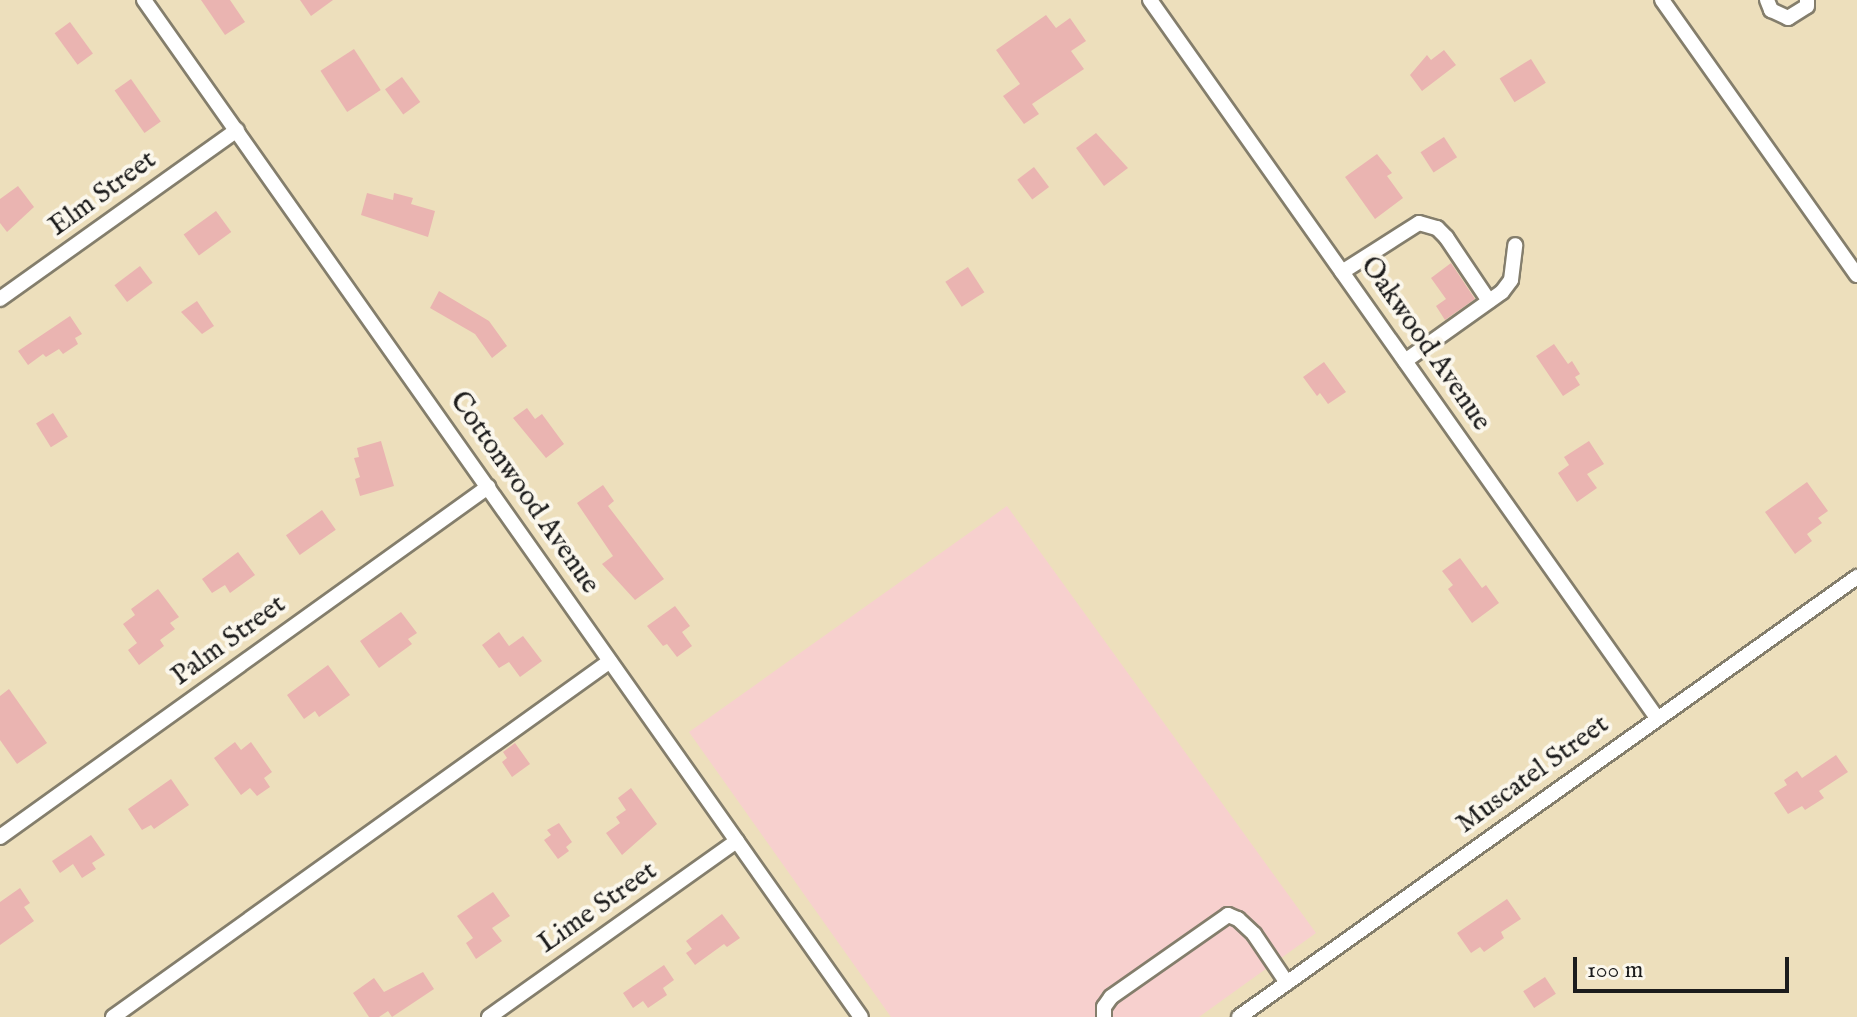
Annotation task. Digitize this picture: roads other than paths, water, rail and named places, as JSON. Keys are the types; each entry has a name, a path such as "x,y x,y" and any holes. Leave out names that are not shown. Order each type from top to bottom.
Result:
{"street":[{"name":"Cottonwood Avenue","path":"144,0 861,1017"},
{"name":"Oakwood Avenue","path":"1150,0 1657,718"},
{"path":"1662,0 1857,275"},
{"path":"1767,0 1771,10 1788,18 1807,6 1807,0"},
{"name":"Elm Street","path":"0,299 237,130"},
{"path":"1342,272 1419,223 1437,228 1446,237 1489,301"},
{"path":"1405,361 1489,301 1511,280 1515,245"},
{"name":"Palm Street","path":"0,837 488,487"},
{"name":"Muscatel Street","path":"1239,1017 1857,577"},
{"path":"113,1017 610,661"},
{"name":"Lime Street","path":"489,1017 737,841"},
{"path":"1104,1017 1104,1007 1111,997 1228,915 1238,919 1254,934 1287,983"}]}
